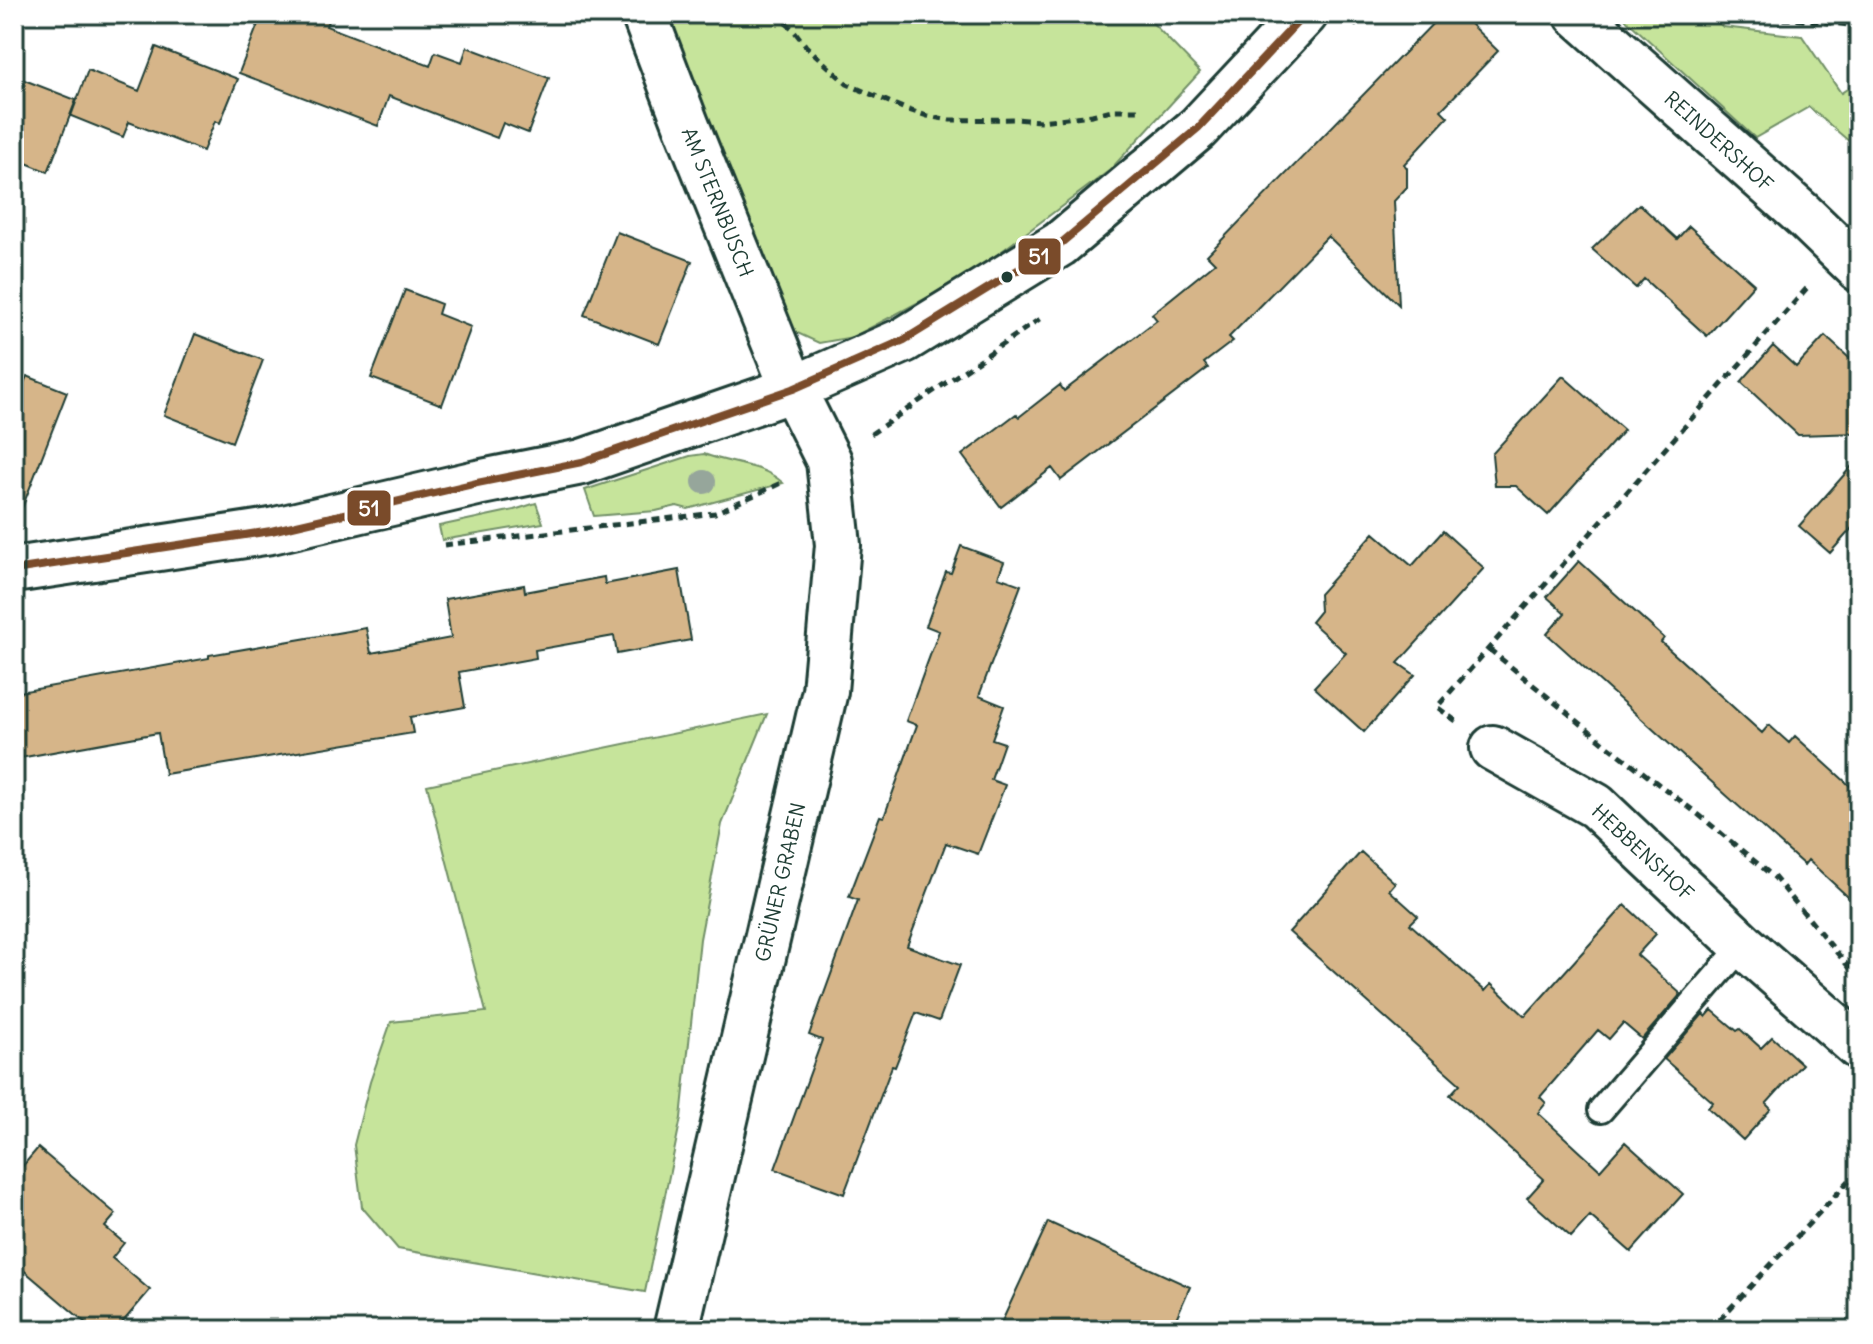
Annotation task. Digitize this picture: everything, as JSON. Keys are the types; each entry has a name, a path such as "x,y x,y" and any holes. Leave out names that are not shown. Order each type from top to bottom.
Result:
{"street":[{"name":"AM STERNBUSCH","path":"644,14 793,389"},
{"path":"14,570 271,531 582,462 793,389 904,340 1060,244 1198,128 1305,14"},
{"name":"REINDERSHOF","path":"1577,14 1803,215 1849,260"},
{"name":"GRÜNER GRABEN","path":"676,1330 825,691 838,545 829,461 793,389"},
{"name":"HEBBENSHOF","path":"1493,748 1596,806 1743,945 1859,1047"}],"lane":[{"path":"1601,1110 1743,945"}],"path":[{"path":"774,14 847,84 927,116 950,120 1041,121 1111,110 1152,110 1176,104 1198,128"},
{"path":"1729,14 1733,19 1791,19 1859,26"},
{"path":"1493,748 1437,707 1849,260"},
{"path":"1489,649 1775,878 1859,979"},
{"path":"1710,1330 1859,1170"}],"green space":[{"path":"671,14 1144,14 1200,72 1110,170 970,275 853,337 819,343 793,331 687,74"},
{"path":"1620,14 1710,14 1723,27 1802,36 1841,93 1859,81 1859,148 1809,107 1755,138"},
{"path":"704,454 756,468 783,483 688,509 677,506 656,511 594,516 585,490"},
{"path":"536,503 543,523 442,540 439,526"},
{"path":"767,714 722,824 700,939 681,1118 645,1292 398,1249 362,1207 354,1145 370,1082 391,1022 486,1012 427,785"}],"building":[{"path":"262,14 331,14 326,26 430,66 435,52 462,62 467,47 549,78 528,133 503,123 497,138 389,96 378,126 239,73"},
{"path":"1442,14 1460,14 1498,51 1441,110 1448,117 1404,164 1407,168 1407,187 1394,201 1399,305 1328,236 1229,337 1233,341 1204,363 1208,368 1061,480 1052,468 1001,507 962,455 1060,385 1064,391 1157,320 1152,314 1215,263 1207,255"},
{"path":"156,47 238,79 220,123 215,121 203,151 129,122 123,137 71,116 88,70 139,91"},
{"path":"14,76 76,100 48,172 14,158"},
{"path":"1639,204 1677,239 1689,226 1754,284 1707,336 1644,279 1636,288 1592,249"},
{"path":"617,232 692,261 659,344 584,315"},
{"path":"405,290 441,304 438,314 471,327 442,405 371,378"},
{"path":"195,334 263,360 232,442 164,415"},
{"path":"1825,336 1859,367 1859,433 1798,435 1741,382 1773,346 1796,367"},
{"path":"27,376 67,392 17,521 14,521 14,381 23,385"},
{"path":"1563,376 1624,430 1548,515 1516,486 1495,486 1492,454"},
{"path":"1859,458 1859,520 1830,553 1799,526"},
{"path":"1443,531 1484,568 1398,663 1415,675 1364,732 1314,687 1346,653 1311,622 1320,611 1319,594 1374,533 1412,566"},
{"path":"961,546 1004,562 998,577 1021,585 979,696 1004,706 992,739 1004,743 991,780 1005,785 978,854 946,843 907,946 960,965 939,1021 916,1013 895,1067 892,1066 844,1194 775,1169 822,1040 809,1035 858,900 849,897 880,816 884,817 917,725 906,721 939,631 926,626 946,572 951,573"},
{"path":"1579,561 1664,638 1661,642 1762,733 1769,725 1789,743 1795,736 1859,794 1859,907 1808,860 1804,865 1547,634 1565,613 1547,597"},
{"path":"679,570 691,640 617,654 614,636 535,650 536,658 459,672 465,707 410,717 413,733 165,774 158,733 14,759 14,693 366,628 371,653 451,638 445,599 524,585 525,592 604,577 605,584"},
{"path":"1361,852 1395,883 1389,890 1418,916 1410,924 1485,991 1491,984 1525,1016 1625,905 1656,934 1637,955 1681,994 1642,1039 1623,1023 1609,1039 1598,1030 1540,1097 1546,1103 1538,1113 1600,1170 1625,1142 1683,1194 1631,1252 1590,1216 1571,1237 1527,1198 1544,1179 1450,1095 1460,1084 1289,932"},
{"path":"1712,1010 1761,1048 1772,1037 1802,1064 1766,1104 1771,1109 1743,1140 1708,1108 1713,1102 1664,1059 1703,1014 1706,1017"},
{"path":"38,1148 116,1214 105,1227 124,1243 112,1258 150,1290 116,1330 94,1330 14,1262 14,1176"},
{"path":"1048,1222 1190,1287 1171,1330 998,1330"}],"transit line":[{"name":"51","path":"14,570 271,531 582,462 793,389 904,340 1060,244 1198,128 1305,14"}]}
